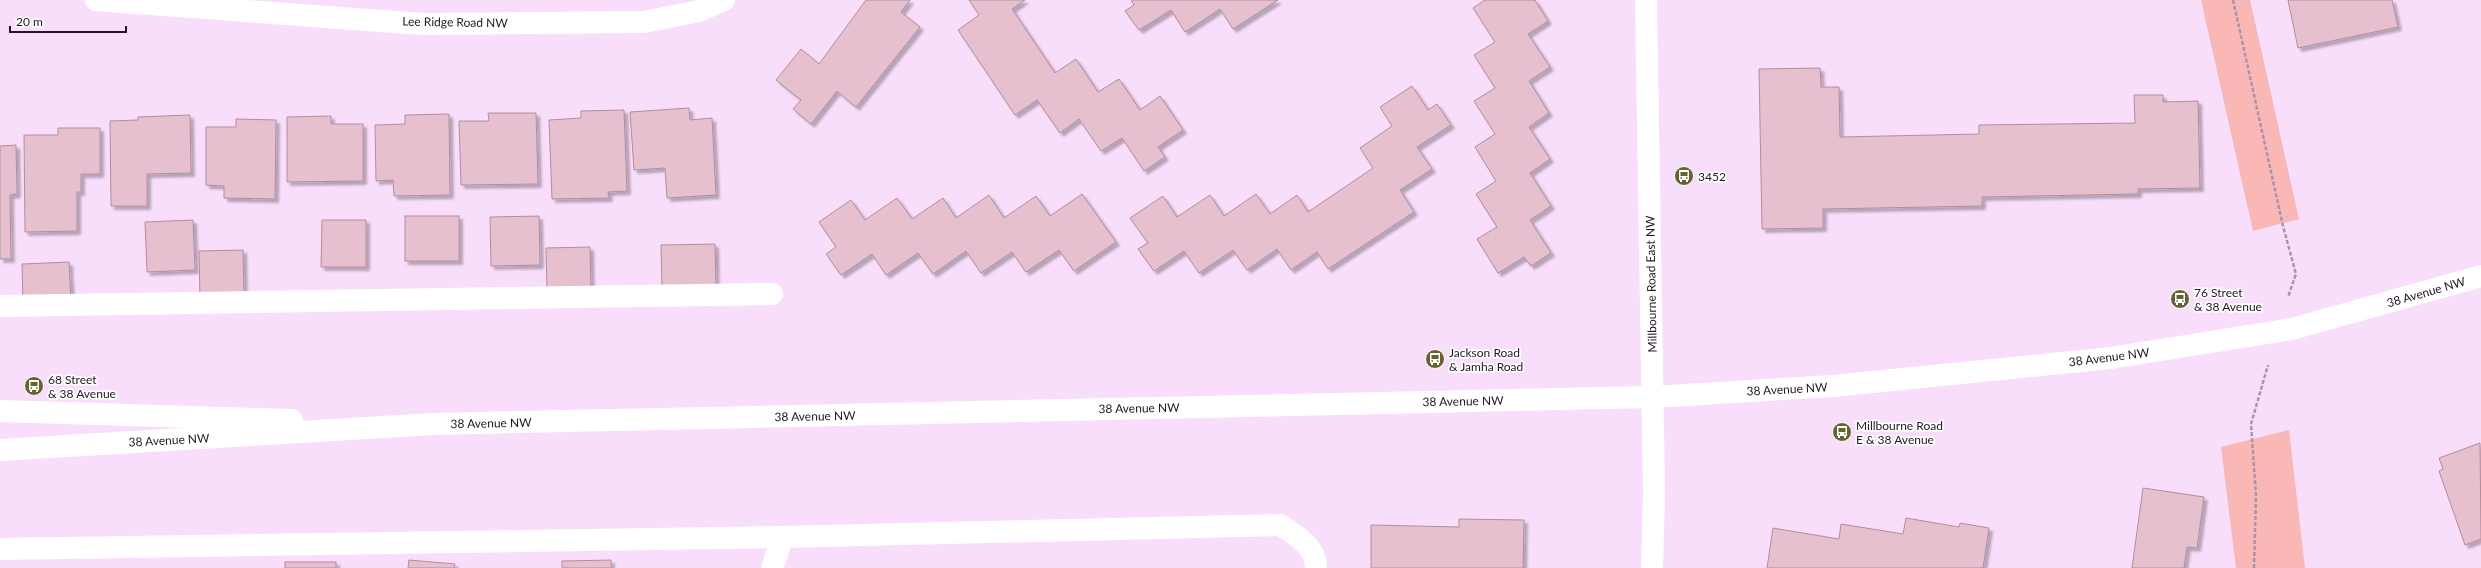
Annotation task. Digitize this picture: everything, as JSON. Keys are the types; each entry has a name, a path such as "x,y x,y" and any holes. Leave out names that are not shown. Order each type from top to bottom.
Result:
{"street":[{"name":"Lee Ridge Road NW","path":"96,0 182,3 422,24 644,22 699,11 724,0"},
{"name":"Millbourne Road East NW","path":"1646,0 1652,397 1652,568"},
{"name":"38 Avenue NW","path":"0,450 433,424 1652,397 1833,386 2111,358 2277,332 2481,276"},
{"path":"0,306 772,294"},
{"name":"38 Avenue NW","path":"0,411 433,424"},
{"path":"0,550 784,537 1280,525 1303,540 1316,561 1316,568"},
{"path":"772,568 784,537"}],"path":[{"path":"2233,0 2283,226 2296,274 2277,332 2251,424 2256,496 2254,568"}],"shaded area":[{"path":"2201,0 2250,0 2299,219 2253,231"},
{"path":"2289,430 2305,568 2236,568 2221,447"}],"building":[{"path":"866,0 910,0 901,12 920,27 856,107 837,91 811,124 793,109 801,100 776,80 801,49 819,64"},
{"path":"969,0 1025,0 1012,9 1055,73 1076,59 1098,92 1119,79 1140,110 1160,96 1183,130 1158,147 1165,157 1144,171 1122,138 1101,151 1079,119 1060,133 1037,100 1015,115 958,30 979,15"},
{"path":"1131,0 1278,0 1233,29 1220,9 1185,32 1171,10 1139,30 1125,11 1134,5"},
{"path":"1485,0 1535,0 1548,21 1528,34 1550,67 1529,81 1549,113 1529,127 1550,159 1530,173 1551,206 1530,220 1551,253 1531,266 1524,257 1498,273 1477,239 1497,227 1476,194 1496,181 1475,147 1495,134 1474,101 1495,88 1474,55 1495,42 1473,8"},
{"path":"2288,0 2392,0 2398,27 2298,48"},
{"path":"1820,68 1821,87 1839,87 1840,137 1979,134 1979,125 2135,123 2134,95 2163,95 2163,102 2198,101 2200,188 2138,189 2138,194 1982,197 1982,206 1823,209 1823,228 1762,229 1759,69"},
{"path":"1412,86 1428,110 1437,104 1451,125 1417,147 1432,169 1400,190 1414,212 1328,269 1317,252 1291,270 1277,249 1247,270 1233,250 1199,273 1184,251 1154,271 1138,249 1148,243 1130,218 1163,196 1177,217 1210,195 1224,216 1256,194 1270,214 1297,195 1308,212 1373,168 1360,148 1392,126 1380,107"},
{"path":"689,108 690,120 712,118 716,195 667,198 665,168 634,170 630,112"},
{"path":"624,110 627,191 608,192 609,198 552,199 549,120 581,118 581,111"},
{"path":"488,113 536,113 538,184 461,185 459,121 489,121"},
{"path":"449,114 450,195 394,196 393,180 376,181 375,125 405,124 405,115"},
{"path":"190,115 191,173 147,174 147,206 111,206 110,121 138,120 138,117"},
{"path":"331,116 331,124 363,124 363,181 287,182 287,117"},
{"path":"236,119 276,120 275,199 224,198 224,186 206,185 206,127 236,127"},
{"path":"58,128 100,128 100,174 81,174 81,192 77,192 77,231 25,232 24,135 58,135"},
{"path":"16,145 17,194 10,195 11,259 0,259 0,146"},
{"path":"1082,194 1116,242 1074,271 1059,250 1026,272 1012,252 981,273 966,251 933,274 918,253 886,275 872,254 841,275 826,254 836,247 819,222 851,200 865,220 897,198 912,219 943,198 956,218 989,195 1004,218 1036,196 1050,216"},
{"path":"405,216 459,216 459,261 405,261"},
{"path":"539,216 540,265 491,266 490,217"},
{"path":"193,220 195,270 147,272 145,222"},
{"path":"322,220 366,220 366,267 321,267"},
{"path":"715,244 716,290 662,291 661,245"},
{"path":"590,247 591,292 547,292 546,248"},
{"path":"243,250 244,298 200,299 199,251"},
{"path":"69,262 71,302 23,305 22,264"},
{"path":"2480,443 2481,539 2465,545 2439,471 2443,469 2439,458"},
{"path":"2143,488 2204,497 2197,548 2187,547 2184,568 2132,568"},
{"path":"1906,518 1959,527 1960,523 1989,528 1983,568 1767,568 1773,528 1839,539 1841,524 1903,534"},
{"path":"1459,519 1524,520 1523,568 1371,568 1371,525 1459,527"},
{"path":"409,560 455,564 454,568 408,568"},
{"path":"611,560 611,568 562,568 562,561"},
{"path":"285,562 336,562 336,568 285,568"}],"place":[{"name":"3452","path":"1684,176"},
{"name":"76 Street & 38 Avenue","path":"2180,299"},
{"name":"Jackson Road & Jamha Road","path":"1435,359"},
{"name":"68 Street & 38 Avenue","path":"34,386"},
{"name":"Millbourne Road E & 38 Avenue","path":"1842,432"}]}
